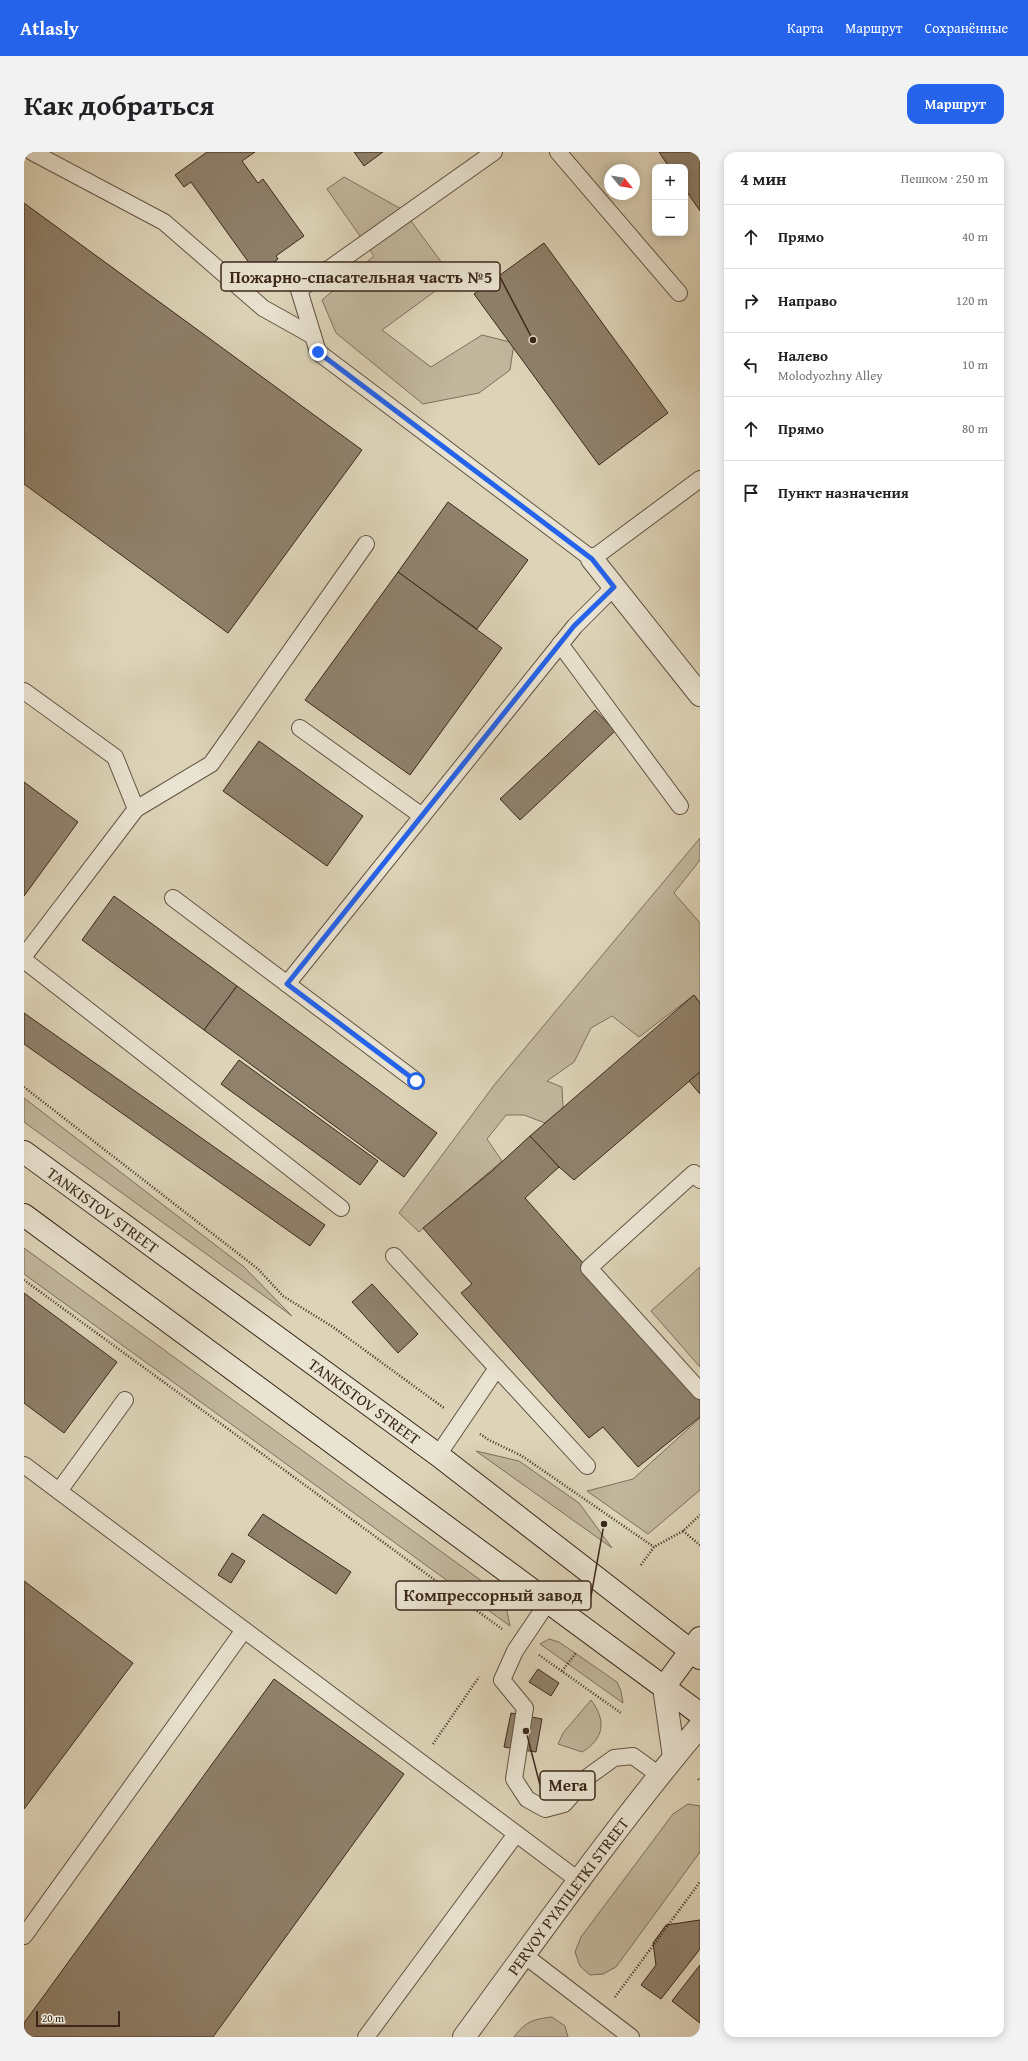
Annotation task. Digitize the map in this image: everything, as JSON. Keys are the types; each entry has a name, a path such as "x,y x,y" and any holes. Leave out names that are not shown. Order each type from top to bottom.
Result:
{"main road":[{"path":"592,559 700,695"},
{"name":"TANKISTOV STREET","path":"24,1152 438,1455 697,1648"},
{"path":"24,1215 700,1714"},
{"path":"674,1757 664,1687 697,1648"},
{"name":"PERVOY PYATILETKI STREET","path":"464,2037 578,1880 658,1775 700,1726"}],"lane":[{"path":"32,152 164,222 264,308 313,336"},
{"path":"494,152 299,290 318,352 592,559 700,479"},
{"path":"558,152 679,293"},
{"path":"24,956 136,809 211,764 366,544"},
{"path":"287,984 574,626 614,587"},
{"path":"560,644 680,806"},
{"path":"24,691 115,757 136,809"},
{"path":"300,728 422,816"},
{"path":"173,898 416,1081"},
{"path":"24,960 341,1208"},
{"path":"700,1180 694,1173 589,1268 700,1391"},
{"path":"394,1256 587,1466"},
{"path":"438,1455 497,1368"},
{"path":"59,1492 125,1400"},
{"path":"24,1465 578,1880"},
{"path":"548,1602 521,1642 502,1680 525,1708 514,1779 527,1799 545,1809 564,1804 589,1776 614,1758 634,1756 658,1775"},
{"path":"24,1936 244,1630"},
{"path":"366,2037 516,1834"},
{"path":"524,1955 631,2037"}],"path":[{"path":"24,1087 258,1269 283,1296 333,1327 489,1440 522,1456 654,1548"},
{"path":"24,1280 521,1642 621,1712"},
{"path":"641,1565 654,1548 683,1531 700,1515"},
{"path":"683,1531 700,1545"},
{"path":"562,1671 577,1651"},
{"path":"429,1748 483,1672"},
{"path":"603,2015 700,1882"}],"shaded area":[{"path":"344,177 403,210 453,278 382,330 431,367 482,335 514,343 510,370 479,393 423,404 336,333 322,300 374,256 327,189"},
{"path":"700,838 700,860 674,893 700,923 700,1003 694,995 639,1037 612,1016 591,1028 574,1062 547,1081 562,1087 563,1108 545,1123 524,1115 506,1115 487,1139 502,1161 419,1232 399,1213 495,1084"},
{"path":"24,1098 244,1267 292,1316 24,1122"},
{"path":"24,1248 490,1587 505,1601 510,1626 24,1274"},
{"path":"700,1267 700,1367 651,1311"},
{"path":"700,1418 700,1490 648,1534 587,1491 633,1479"},
{"path":"476,1451 519,1461 579,1503 612,1548"},
{"path":"549,1639 559,1642 617,1682 621,1691 623,1703 540,1644"},
{"path":"591,1700 596,1707 601,1721 599,1735 595,1741 590,1747 582,1752 558,1744 563,1733"},
{"path":"688,1804 700,1806 700,1852 616,1967 603,1974 590,1975 580,1966 575,1952 581,1937 673,1814"},
{"path":"552,2017 565,2026 568,2037 514,2037 530,2022"}],"building":[{"path":"207,152 255,152 242,161 258,183 263,179 304,236 276,256 278,259 257,274 191,182 184,187 175,175"},
{"path":"354,152 383,152 364,166"},
{"path":"659,152 700,152 700,211 688,193 688,164 667,164"},
{"path":"24,203 362,450 228,633 24,484"},
{"path":"544,243 668,413 599,465 474,294"},
{"path":"448,502 528,560 477,629 398,572"},
{"path":"398,572 502,648 410,775 305,700"},
{"path":"595,710 615,731 520,820 500,799"},
{"path":"259,741 363,816 327,866 223,791"},
{"path":"24,782 78,822 24,896"},
{"path":"114,896 237,986 204,1030 82,940"},
{"path":"237,986 437,1133 404,1177 204,1030"},
{"path":"694,995 700,1003 700,1072 574,1180 559,1167 530,1136"},
{"path":"24,1013 325,1225 310,1246 24,1044"},
{"path":"239,1060 378,1161 360,1185 221,1084"},
{"path":"700,1072 700,1094 689,1081"},
{"path":"530,1136 559,1167 525,1198 700,1394 700,1417 638,1467 603,1427 589,1438 461,1293 472,1284 423,1228 493,1170"},
{"path":"372,1284 418,1334 398,1353 352,1302"},
{"path":"24,1293 117,1362 64,1433 24,1403"},
{"path":"263,1514 351,1572 336,1594 248,1535"},
{"path":"232,1553 245,1561 231,1583 218,1575"},
{"path":"24,1581 133,1663 24,1809"},
{"path":"538,1669 559,1683 551,1696 529,1682"},
{"path":"274,1679 404,1774 213,2037 24,2037 24,2023"},
{"path":"511,1713 542,1719 536,1752 504,1747"},
{"path":"700,1920 700,1949 661,1999 641,1985 656,1965 653,1943 666,1925"},
{"path":"700,1965 700,2023 672,2001"}],"place":[{"name":"Пожарно-спасательная часть №5","path":"533,340"},
{"name":"Компрессорный завод","path":"604,1524"},
{"name":"Мега","path":"526,1731"}],"route":[{"path":"318,352 592,559 614,587 574,626 287,984 416,1081"}]}
